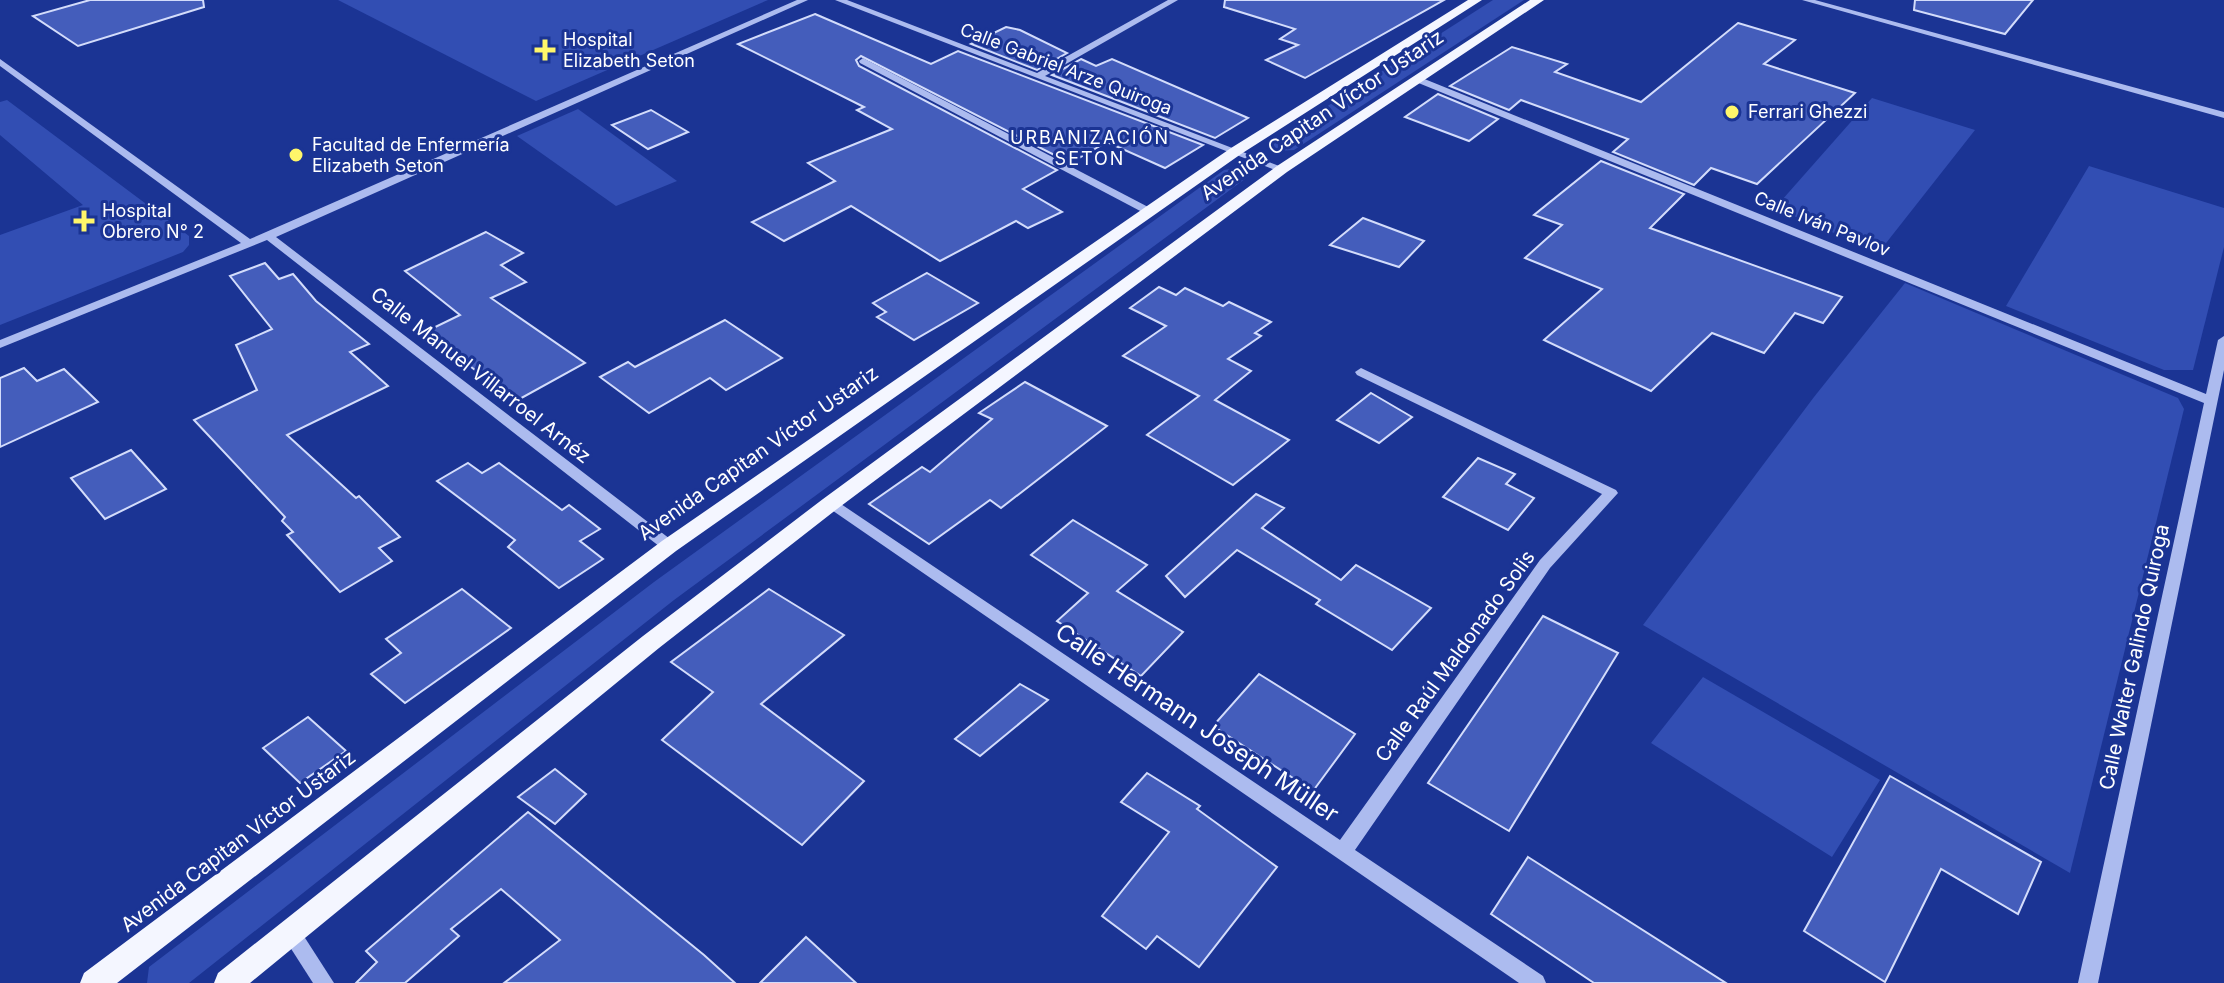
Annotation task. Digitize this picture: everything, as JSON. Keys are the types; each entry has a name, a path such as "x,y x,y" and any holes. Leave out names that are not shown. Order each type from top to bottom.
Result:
{"main road":[{"name":"Avenida Capitan Víctor Ustariz","path":"94,983 669,546 1236,151 1476,0"},
{"name":"Avenida Capitan Víctor Ustariz","path":"228,983 651,642 830,504 1282,169 1538,0"}],"street":[{"path":"0,344 268,236 804,0"},
{"name":"Calle Gabriel Arze Quiroga","path":"839,0 1282,169"},
{"path":"1038,76 1174,0"},
{"path":"1806,0 2224,115"},
{"path":"863,61 1148,211"},
{"path":"0,62 249,244"},
{"name":"Calle Iván Pavlov","path":"1419,80 2211,401"},
{"name":"Calle Manuel Villarroel Arnéz","path":"268,236 669,546"},
{"name":"Calle Walter Galindo Quiroga","path":"2088,983 2224,340"},
{"name":"Calle Raúl Maldonado Solis","path":"1343,851 1545,564 1611,493 1361,372"},
{"name":"Calle Hermann Joseph Müller","path":"830,504 1536,983"},
{"path":"291,933 324,983"}],"shaded area":[{"name":"Hospital Elizabeth Seton","path":"338,0 768,0 536,101"},
{"path":"1493,0 1524,0 1294,150 1276,151 1271,146 1273,141"},
{"path":"1872,98 1975,130 1879,252 1775,208"},
{"name":"Hospital Obrero N° 2","path":"7,100 189,236 189,245 183,252 0,325 0,235 83,205 0,135 0,102"},
{"path":"578,109 677,181 616,206 517,136"},
{"path":"2089,166 2224,208 2224,247 2193,370 2164,370 2006,306"},
{"path":"1236,168 1249,176 674,600 189,983 147,983 149,967 654,582 1224,170"},
{"path":"1905,283 2178,398 2184,409 2070,873 1643,625 1814,397"},
{"path":"1703,677 1880,780 1832,857 1651,743"}],"building":[{"path":"90,0 203,0 204,7 78,46 33,16"},
{"path":"1225,0 1444,0 1305,78 1266,60 1298,45 1280,39 1295,29 1224,7"},
{"path":"1915,0 2033,0 2005,34 1914,10"},
{"path":"815,14 931,64 958,51 1203,145 1165,168 1107,142 1070,163 861,56 856,60 859,66 1057,170 1023,189 1062,212 1028,228 1016,221 940,261 851,206 784,241 752,222 835,181 808,163 892,129 857,110 864,107 738,44"},
{"name":"Ferrari Ghezzi","path":"1738,23 1795,40 1764,64 1855,93 1757,184 1711,168 1694,185 1613,152 1628,139 1521,100 1509,110 1450,86 1512,47 1567,64 1555,72 1641,102"},
{"path":"1006,27 1020,30 1067,53 1037,70 971,44"},
{"path":"1081,59 1096,66 1112,59 1248,118 1215,138 1052,75"},
{"path":"1438,94 1498,119 1469,141 1405,117"},
{"path":"651,110 688,132 648,149 612,125"},
{"path":"1601,161 1684,194 1650,228 1842,297 1823,323 1795,313 1764,353 1712,333 1651,391 1544,340 1602,289 1525,258 1562,225 1534,215"},
{"path":"1363,218 1424,241 1399,267 1330,245"},
{"path":"486,232 523,253 501,265 526,282 491,298 585,363 516,401 425,332 460,315 405,271"},
{"path":"265,263 279,279 293,274 316,301 369,344 350,352 388,386 287,435 356,498 359,496 400,537 379,548 392,561 340,592 287,535 293,532 282,521 285,517 194,420 257,390 236,345 272,329 230,276"},
{"path":"927,273 978,303 914,340 877,317 886,312 873,303"},
{"path":"1159,287 1176,295 1185,288 1223,306 1229,302 1271,322 1255,333 1261,336 1228,359 1251,371 1215,400 1289,440 1233,485 1147,435 1199,396 1123,356 1166,326 1130,308"},
{"path":"725,320 782,358 726,390 710,378 649,413 600,377 628,362 635,367"},
{"path":"24,368 37,381 64,369 98,402 0,447 0,378"},
{"path":"1025,382 1107,426 1001,508 990,500 929,544 869,504 922,467 930,472 992,419 979,413"},
{"path":"1371,393 1412,417 1379,443 1337,420"},
{"path":"131,450 166,489 105,519 71,478"},
{"path":"1478,458 1515,474 1506,484 1534,498 1508,530 1443,497"},
{"path":"468,463 482,473 499,463 562,510 569,505 600,529 580,541 603,559 559,588 508,547 515,540 437,481"},
{"path":"1256,494 1284,508 1262,528 1341,580 1356,565 1431,608 1392,650 1316,604 1320,600 1237,550 1185,597 1166,576"},
{"path":"1073,520 1147,565 1117,591 1183,632 1141,676 1057,621 1088,593 1031,555"},
{"path":"462,589 511,628 405,703 371,674 401,653 386,639"},
{"path":"769,589 844,635 761,704 864,781 802,845 662,740 713,692 671,662"},
{"path":"1543,616 1618,653 1509,831 1428,783"},
{"path":"1259,674 1355,734 1313,791 1213,726"},
{"path":"1020,684 1048,700 980,756 955,739"},
{"path":"308,717 346,751 300,783 263,748"},
{"path":"555,769 586,794 555,824 518,797"},
{"path":"1147,773 1200,806 1197,809 1277,867 1199,967 1157,936 1146,949 1102,916 1169,832 1121,802"},
{"path":"1890,776 2041,862 2018,914 1941,869 1885,982 1804,931"},
{"path":"528,812 735,983 504,983 560,940 501,889 451,929 459,936 405,983 356,983 377,962 366,951"},
{"path":"1528,857 1726,983 1594,983 1491,914"},
{"path":"806,937 856,983 760,983"}],"place":[{"name":"Hospital Elizabeth Seton","path":"545,50"},
{"name":"Ferrari Ghezzi","path":"1732,112"},
{"name":"Facultad de Enfermería Elizabeth Seton","path":"296,155"},
{"name":"Hospital Obrero N° 2","path":"84,221"}],"district":[{"name":"URBANIZACIÓN SETON","path":"1090,148"}]}
